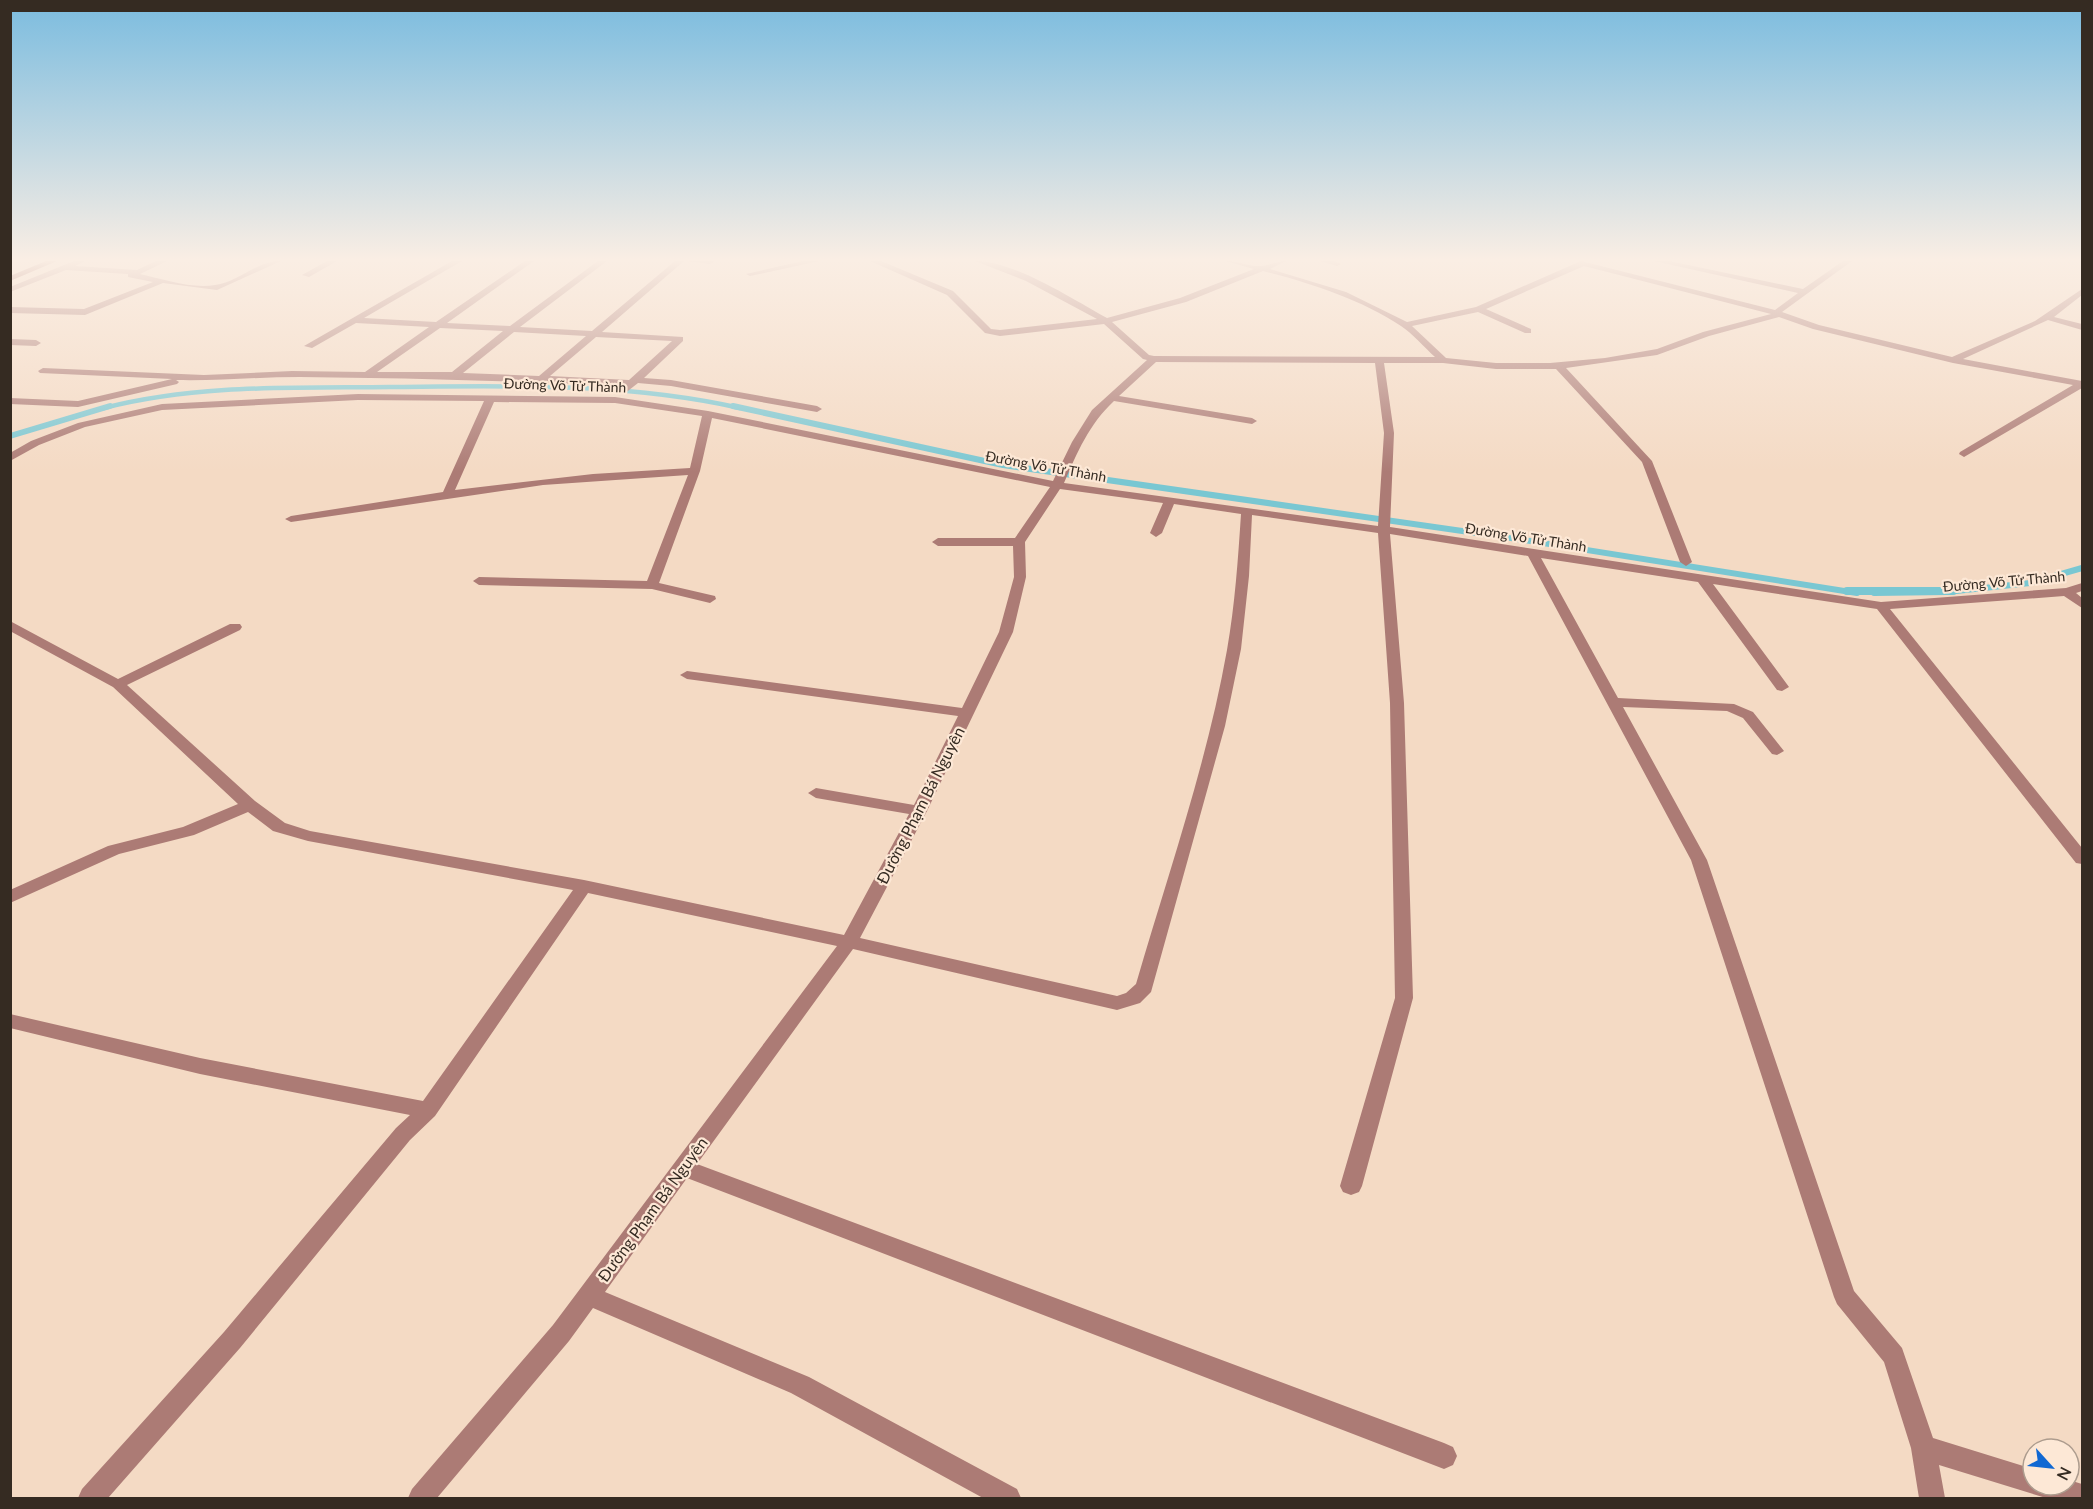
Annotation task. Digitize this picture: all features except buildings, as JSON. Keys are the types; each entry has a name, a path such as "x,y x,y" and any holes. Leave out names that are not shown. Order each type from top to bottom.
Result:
{"street":[{"path":"309,346 334,331"},
{"path":"365,375 427,331"},
{"path":"454,375 511,331"},
{"path":"584,331 680,339 619,396"},
{"path":"991,331 1008,331"},
{"path":"1118,331 1146,357 1154,359 1443,360 1473,366 1558,365 1658,352 1714,331"},
{"path":"1413,331 1443,360"},
{"path":"1834,331 1953,360 2082,384"},
{"path":"1953,360 2014,331"},
{"path":"542,378 595,332"},
{"path":"10,342 36,343"},
{"path":"938,542 1019,542 1061,476 1096,412 1154,359"},
{"path":"1351,1186 1404,998 1397,704 1384,524 1389,433 1379,360"},
{"path":"1558,365 1647,461 1686,562"},
{"path":"44,371 191,378 292,374 454,375 670,383 817,409"},
{"path":"10,401 78,404 191,378"},
{"path":"1964,454 2082,384"},
{"name":"Đường Võ Tử Thành","path":"10,458 35,443 82,425 162,407 224,402 358,397 619,396 708,414 1061,476 1169,502 1384,524 1704,581 1881,606 2067,592 2082,587"},
{"path":"448,494 491,397"},
{"path":"1112,398 1252,421"},
{"path":"651,585 695,471 708,414"},
{"path":"291,519 448,494 624,473 695,471"},
{"path":"1156,533 1169,502"},
{"path":"10,626 118,684 249,805 279,827 308,836 584,886 849,942 1117,1003 1132,998 1144,987 1218,726 1234,649 1243,576 1247,511"},
{"name":"Đường Phạm Bá Nguyên","path":"421,1498 589,1296 681,1167 849,942 919,811 1006,632 1020,577 1019,542"},
{"path":"1532,552 1699,860 1845,1297 1894,1356 1924,1448 1932,1498"},
{"path":"479,581 651,585 710,598"},
{"path":"1704,581 1782,687"},
{"path":"2067,592 2082,598"},
{"path":"2067,592 2082,604"},
{"path":"1881,606 2082,859"},
{"path":"118,684 235,627"},
{"path":"687,675 786,690 968,712"},
{"path":"1613,702 1729,707 1741,710 1777,751"},
{"path":"816,793 919,811"},
{"path":"10,897 114,850 188,831 249,805"},
{"path":"91,1498 232,1341 403,1134 428,1110 584,886"},
{"path":"10,1021 200,1066 428,1110"},
{"path":"681,1167 1444,1456"},
{"path":"589,1296 800,1385 1008,1498"},
{"path":"1924,1448 2021,1478"}],"waterway":[{"path":"104,408 139,400 210,391 318,387 478,386 609,390 653,394 740,408"},
{"path":"10,436 110,406"},
{"path":"733,406 1003,465 1511,538 1857,593"},
{"path":"1874,593 1947,592 2030,583 2082,568"},
{"path":"1847,591 1953,591"}]}
